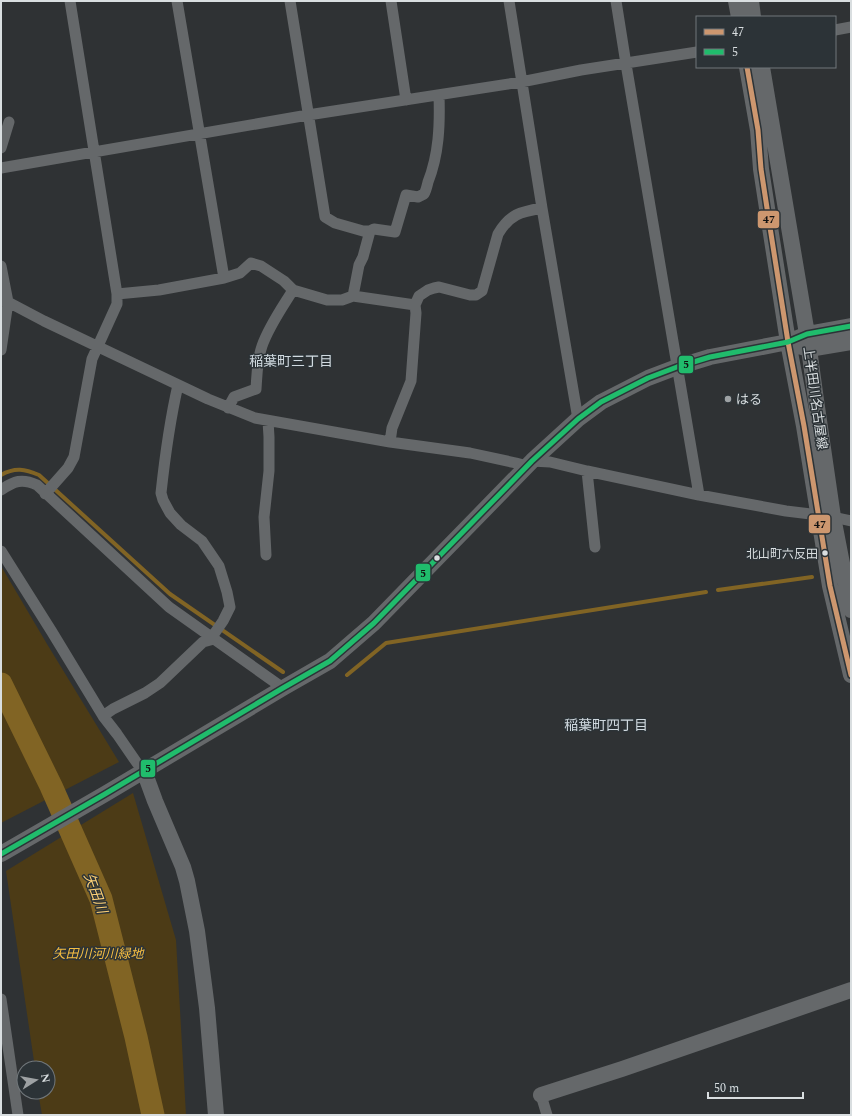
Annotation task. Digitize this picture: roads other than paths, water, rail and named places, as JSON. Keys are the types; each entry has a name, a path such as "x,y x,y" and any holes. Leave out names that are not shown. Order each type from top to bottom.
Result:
{"street":[{"path":"47,492 68,468 74,457 92,359 117,304 117,294 70,1"},
{"path":"177,1 224,278"},
{"path":"290,1 325,217 335,223 363,231 370,231 374,229 395,232 406,195 418,197 424,193 432,172 436,158 440,121 439,95"},
{"path":"392,1 406,100"},
{"path":"508,1 578,419"},
{"path":"616,1 699,495"},
{"path":"736,1 739,16"},
{"path":"751,1 754,16"},
{"path":"836,30 851,27"},
{"path":"1,168 308,115 521,82 581,70 696,52"},
{"name":"上半田川名古屋線","path":"747,68 758,130 761,169 788,342 804,426 826,516 849,590 851,610"},
{"name":"上半田川名古屋線","path":"762,68 808,342 826,516 830,586 851,675"},
{"path":"1,148 9,122"},
{"path":"390,442 392,428 410,381 416,313 415,305 419,296 428,290 439,287 470,295 476,295 482,291 498,234 501,229 513,216 542,208"},
{"path":"353,296 359,265 363,257 370,231"},
{"path":"117,294 160,290 224,278 240,273 251,263 261,266 284,281 293,290 327,300 342,300 353,296 415,305"},
{"path":"1,266 5,301 1,350"},
{"path":"228,408 234,397 256,389 261,347 274,320 293,290"},
{"path":"5,301 178,385 228,408 255,418 390,442 470,453 516,463 530,464 550,462 587,472 699,495 851,521"},
{"path":"808,342 851,326"},
{"path":"1,854 330,661 374,623 530,464 578,419 601,402 648,378 710,357 788,342 851,342"},
{"path":"103,716 160,683 203,642 213,636 230,607 219,566 202,541 170,513 161,493 166,446 178,385"},
{"path":"266,555 264,517 269,471 268,421"},
{"path":"587,472 596,547"},
{"path":"1,490 11,483 21,480 37,485 47,492 169,607 213,636 283,688"},
{"path":"1,551 103,716 137,763 139,774 155,801 182,867 197,931 207,1008 216,1115"},
{"path":"548,1115 541,1095 851,990"},
{"path":"1,999 18,1115"}],"waterway":[{"path":"1,475 15,470 29,471 39,475 170,594 283,672"},
{"path":"718,590 812,577"},
{"path":"347,675 386,643 706,592"},
{"name":"矢田川","path":"1,684 51,786 101,899 136,1037 153,1115"}],"place":[{"name":"はる","path":"728,399"},
{"name":"北山町六反田","path":"825,553"}],"district":[{"name":"稲葉町三丁目","path":"291,361"},
{"name":"稲葉町四丁目","path":"606,725"}],"park label":[{"name":"矢田川河川緑地","path":"98,953"}]}
